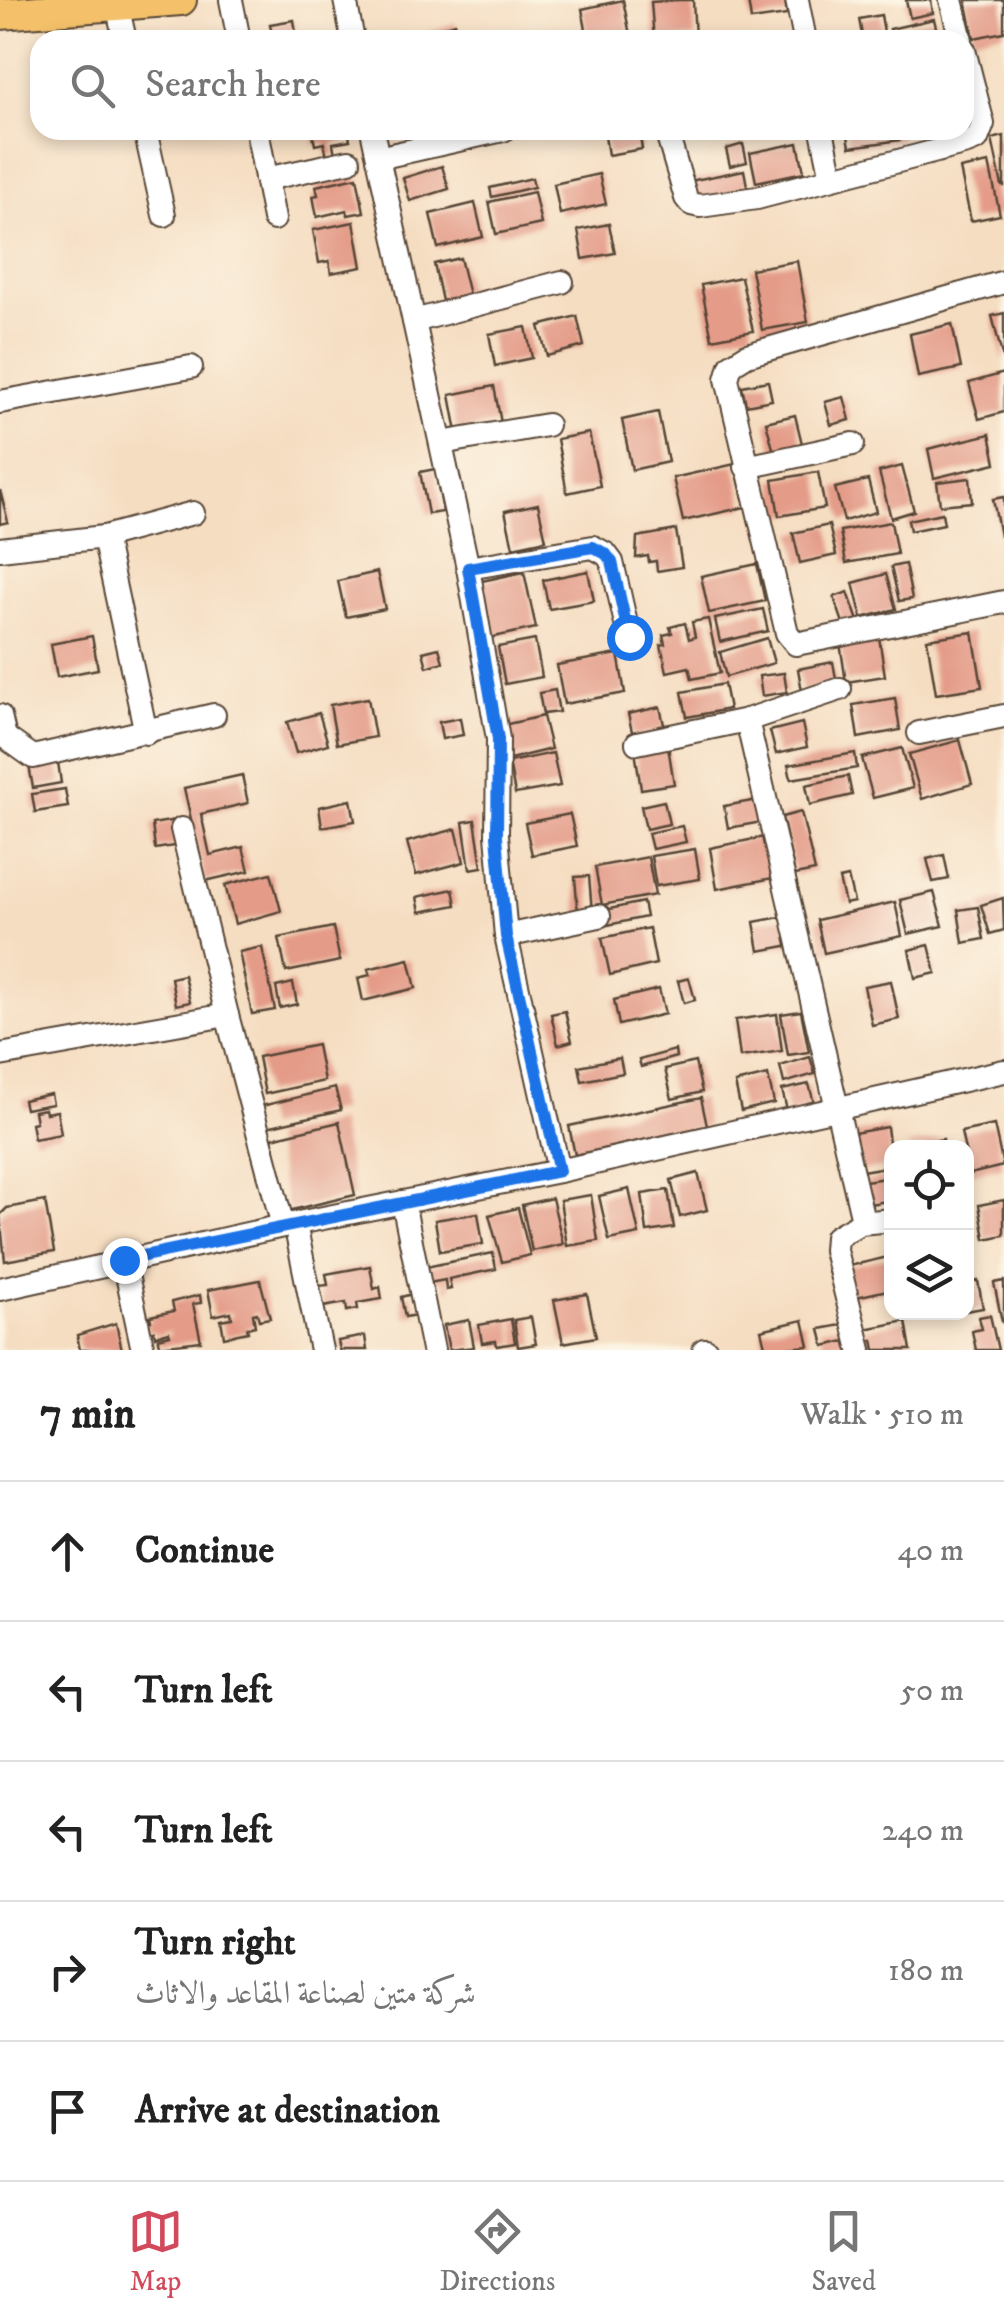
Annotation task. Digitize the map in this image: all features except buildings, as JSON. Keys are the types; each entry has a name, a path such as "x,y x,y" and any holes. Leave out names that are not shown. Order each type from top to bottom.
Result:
{"main road":[{"path":"0,14 178,0"}],"street":[{"path":"230,0 236,30"},
{"path":"345,0 352,30"},
{"path":"797,0 803,30"},
{"path":"951,0 958,30"},
{"path":"117,5 122,30"},
{"path":"974,89 983,124 974,140"},
{"path":"146,140 164,215"},
{"path":"258,140 274,219"},
{"path":"374,140 468,568 498,739 497,836 506,936 559,1171"},
{"path":"378,158 458,140"},
{"path":"669,140 679,181 691,204 714,206 973,140"},
{"path":"824,140 832,178"},
{"path":"266,179 349,161"},
{"path":"414,321 562,282"},
{"path":"1004,282 738,360 727,379 787,633 796,644 1004,602"},
{"path":"0,402 190,367"},
{"path":"441,443 548,425"},
{"path":"746,468 852,444"},
{"path":"0,549 104,537 193,513"},
{"path":"104,537 146,733"},
{"path":"468,568 593,547 612,562 629,637"},
{"path":"637,743 747,720 840,690"},
{"path":"0,716 5,737 34,757 214,715"},
{"path":"918,733 1004,716"},
{"path":"747,720 862,1216 860,1223"},
{"path":"182,829 226,1015 289,1225 321,1350"},
{"path":"506,936 598,916"},
{"path":"0,1054 113,1038 226,1015"},
{"path":"0,1288 559,1171 1004,1071"},
{"path":"403,1202 433,1350"},
{"path":"860,1350 835,1250 836,1237 860,1223 884,1221"},
{"path":"124,1260 143,1350"}],"route":[{"path":"124,1260 559,1171 506,936 497,836 498,739 468,568 593,547 612,562 629,637"}]}
